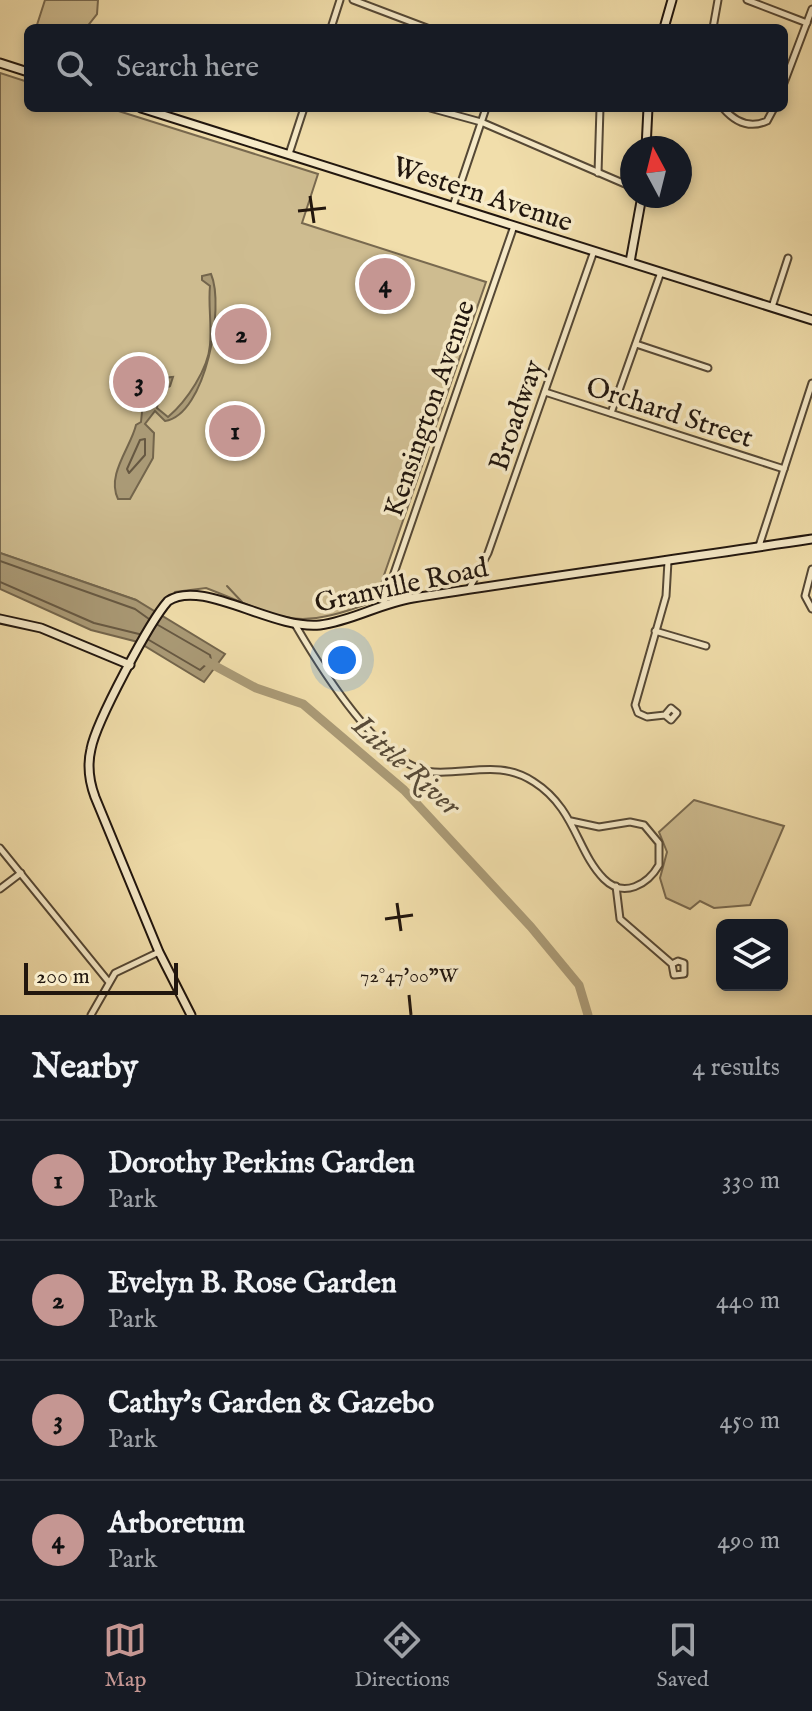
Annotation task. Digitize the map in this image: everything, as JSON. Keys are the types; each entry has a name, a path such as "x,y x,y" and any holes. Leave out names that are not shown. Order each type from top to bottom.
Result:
{"street":[{"path":"332,24 340,0"},
{"path":"353,0 416,24"},
{"path":"665,24 672,0"},
{"path":"714,24 718,0"},
{"path":"747,0 807,23"},
{"path":"788,73 812,9"},
{"path":"0,63 24,71"},
{"name":"Western Avenue","path":"154,112 812,320"},
{"path":"289,154 303,112"},
{"path":"445,112 481,122 620,182"},
{"path":"453,206 485,112"},
{"path":"598,173 600,112"},
{"path":"647,136 648,112"},
{"path":"728,112 739,122 752,125 767,121 772,112"},
{"path":"630,262 640,208"},
{"name":"Kensington Avenue","path":"383,605 514,226"},
{"name":"Broadway","path":"468,590 488,553 594,251"},
{"path":"772,307 788,258"},
{"path":"611,413 661,272"},
{"path":"636,344 708,368"},
{"path":"758,547 812,383"},
{"name":"Orchard Street","path":"545,392 784,469"},
{"name":"Granville Road","path":"191,1015 159,952 95,797 89,772 94,737 130,665 163,607 178,595 197,593 296,626 310,626 332,623 383,605 468,590 812,539"},
{"path":"665,715 643,716 635,707 668,584 668,561"},
{"path":"812,569 805,596 812,609"},
{"path":"0,619 41,628 130,665"},
{"path":"296,626 363,724 411,764 434,772 484,768 517,773 546,790 571,821 602,877 616,886 636,887 651,878 661,859 655,836 638,823 599,827 571,821"},
{"path":"305,642 310,626"},
{"path":"655,631 706,646"},
{"path":"0,848 108,981"},
{"path":"0,889 21,873"},
{"path":"616,886 616,907 623,923 672,964"},
{"path":"91,1015 115,973 159,952"}],"shaded area":[{"path":"45,0 98,0 97,14 89,24 37,24"},
{"path":"0,73 24,81 24,112 122,112 318,174 302,223 486,282 375,601 325,617 289,618 206,588 175,592 171,599 167,597 155,614 136,600 0,553"},
{"path":"694,800 784,826 750,905 714,908 700,901 690,909 666,898 660,878 667,852 659,832"}],"water":[{"path":"211,274 215,289 213,333 201,380 191,400 179,414 165,421 155,411 145,424 154,433 153,458 130,499 118,499 115,490 117,471 136,425 141,422 143,402 156,391 162,378 173,377 170,386 159,393 157,408 168,417 189,394 201,374 210,338 210,286 202,280 202,276"},
{"path":"0,553 136,600 225,654 204,682 138,642 91,630 0,589"}],"waterway":[{"path":"227,586 242,602"},
{"name":"Little River","path":"206,661 256,688 303,704 404,790 531,927 579,985 588,1015"}],"place":[{"name":"Arboretum","path":"385,284"},
{"name":"Evelyn B. Rose Garden","path":"241,334"},
{"name":"Cathy's Garden & Gazebo","path":"139,382"},
{"name":"Dorothy Perkins Garden","path":"235,431"}]}
